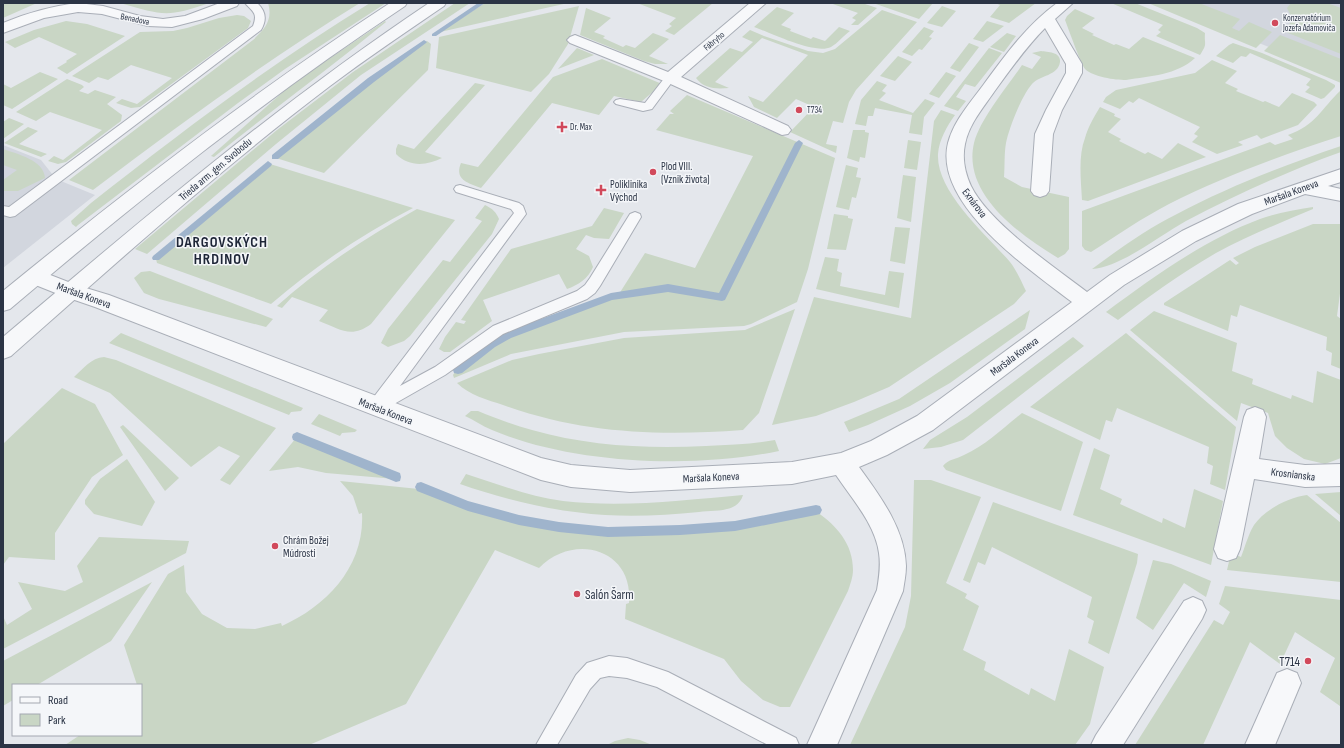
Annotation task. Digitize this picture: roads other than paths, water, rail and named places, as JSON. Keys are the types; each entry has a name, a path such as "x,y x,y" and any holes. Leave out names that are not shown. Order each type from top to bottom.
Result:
{"street":[{"name":"Benadova","path":"3,29 32,17 71,9 102,10 150,23 176,22 199,16 232,3"},
{"path":"3,303 230,121 298,71 400,3"},
{"name":"Trieda arm. gen. Svobodu","path":"3,350 116,251 258,133 347,66 395,32 440,3"},
{"name":"Fábryho","path":"670,78 759,3"},
{"name":"Exnárova","path":"1066,3 1047,18 1008,62 966,120 955,152 956,169 963,188 976,207 993,226 1086,302"},
{"path":"1040,191 1044,134 1054,110 1074,73 1074,64 1047,18"},
{"path":"575,40 670,78 782,130"},
{"name":"Maršala Koneva","path":"34,277 70,291 102,301 541,469 571,476 630,481 792,474 842,463 878,448 925,423 1117,280 1189,236 1245,209 1341,175"},
{"path":"1302,188 1341,195"},
{"path":"1228,549 1255,417"},
{"path":"822,745 890,591 893,566 892,547 884,527 842,463"},
{"name":"Krosnianska","path":"1245,467 1306,477 1341,475"},
{"path":"1106,745 1193,610"},
{"path":"1260,745 1287,683"}],"lane":[{"path":"3,210 10,213 257,28 261,21 260,13 254,5 250,3"},
{"path":"620,102 643,108 648,107 670,78"},
{"path":"375,406 520,214 519,210 515,206 460,189"},
{"path":"375,406 440,371 498,330 586,292 595,282 635,217"},
{"path":"546,745 583,682 594,670 609,666 627,668 660,679 789,745"}],"waterway":[{"path":"434,35 482,3"},
{"path":"275,157 371,80 424,42"},
{"path":"458,370 492,344 508,335 611,297 668,288 722,297 799,143"},
{"path":"156,258 268,164"},
{"path":"297,437 396,477"},
{"path":"421,487 468,506 519,520 559,527 608,532 680,530 735,526 816,510"}],"place":[{"name":"Konzervatórium Jozefa Adamoviča","path":"1275,23"},
{"name":"T734","path":"799,110"},
{"name":"Dr. Max","path":"562,127"},
{"name":"Plod VIII. (Vznik života)","path":"653,172"},
{"name":"Poliklinika Východ","path":"601,190"},
{"name":"Chrám Božej Múdrosti","path":"275,546"},
{"name":"Salón Šarm","path":"577,594"},
{"name":"T714","path":"1308,661"}],"district":[{"name":"DARGOVSKÝCH HRDINOV","path":"222,250"}]}
